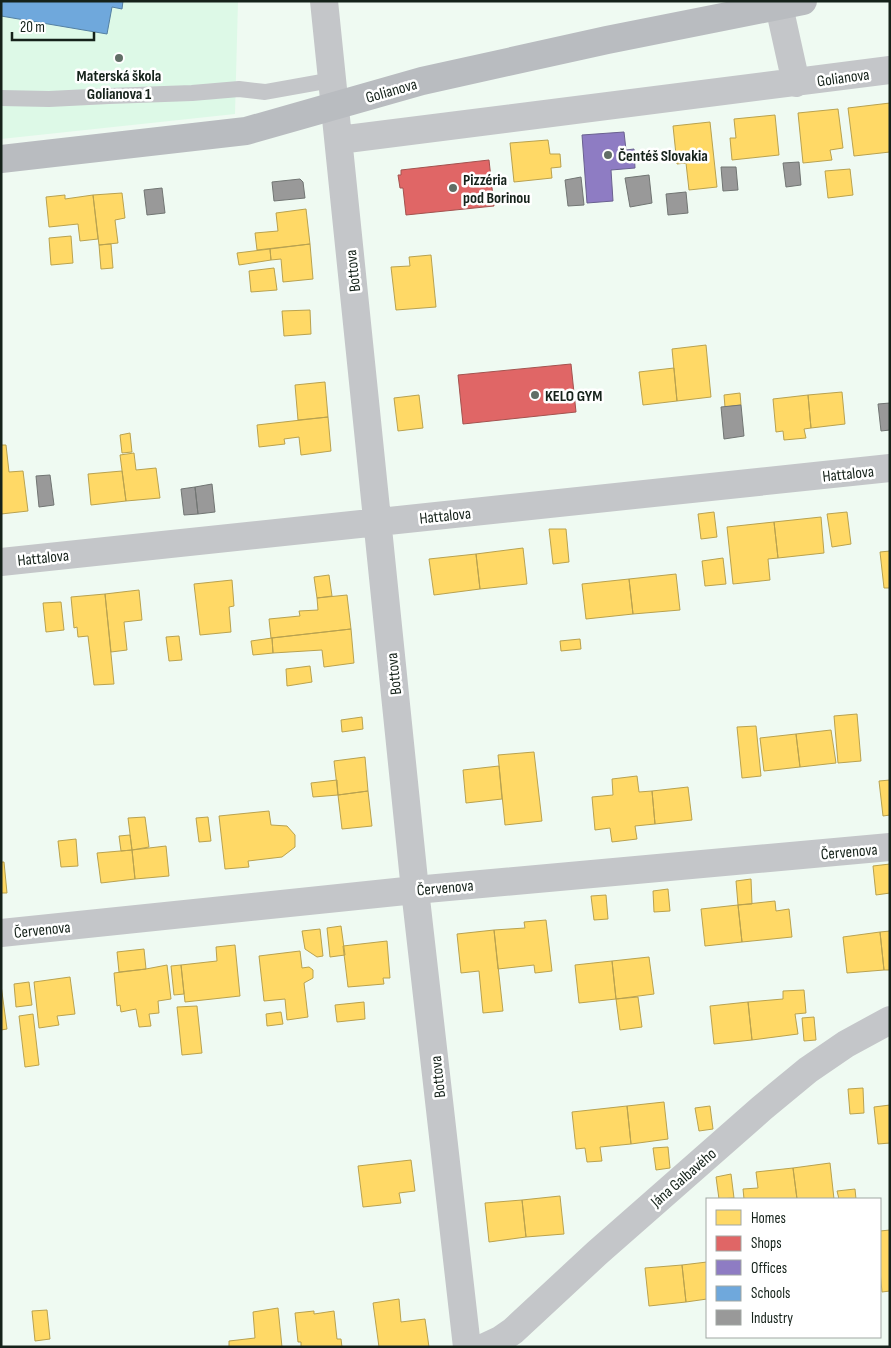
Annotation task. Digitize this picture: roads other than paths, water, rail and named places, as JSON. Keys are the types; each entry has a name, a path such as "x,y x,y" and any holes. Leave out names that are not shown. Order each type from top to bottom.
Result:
{"street":[{"name":"Bottova","path":"324,1 415,890 467,1347"},
{"name":"Golianova","path":"1,159 246,131 333,93 422,81 787,3 796,83"},
{"name":"Golianova","path":"339,140 890,70"},
{"name":"Hattalova","path":"1,562 890,468"},
{"name":"Červenova","path":"1,933 415,890 890,847"},
{"name":"Jána Galbavého","path":"485,1347 513,1331 597,1253 808,1070 846,1044 890,1020"}],"lane":[{"name":"Golianova","path":"1,98 49,99 240,89 265,92 333,93"}],"place":[{"name":"Materská škola Golianova 1","path":"119,58"},
{"name":"Čentéš Slovakia","path":"608,155"},
{"name":"Pizzéria pod Borinou","path":"453,188"},
{"name":"KELO GYM","path":"535,395"}]}
